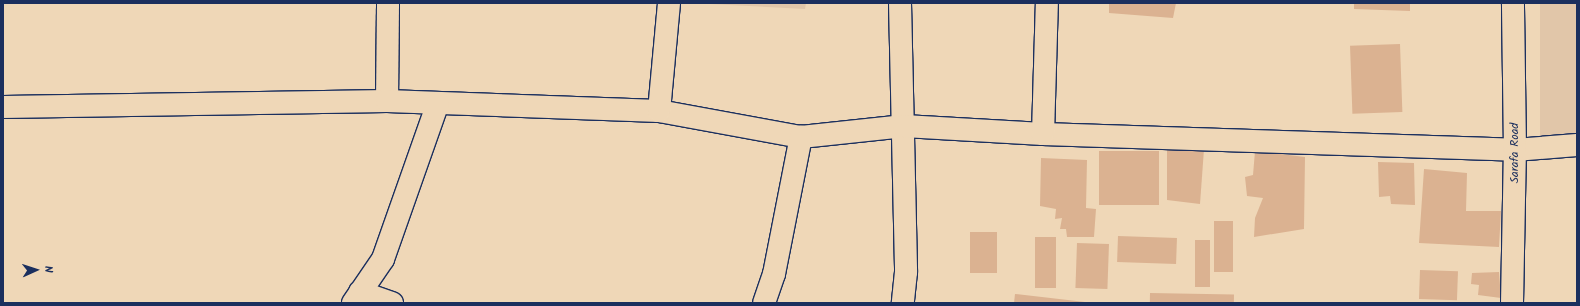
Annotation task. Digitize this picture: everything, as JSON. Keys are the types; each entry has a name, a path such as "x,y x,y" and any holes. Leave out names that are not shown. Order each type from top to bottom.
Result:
{"street":[{"path":"387,101 388,3"},
{"path":"659,111 669,3"},
{"path":"900,3 904,126 906,272 903,303"},
{"path":"1043,134 1047,3"},
{"name":"Sarafa Road","path":"1512,303 1515,150 1513,3"},
{"path":"3,107 387,101 438,102 659,111 801,138 904,126 1043,134 1515,150 1577,145"},
{"path":"392,303 357,297 382,259 438,102"},
{"path":"764,303 774,274 801,138"}],"shaded area":[{"path":"690,3 806,3 805,9"},
{"path":"1540,3 1577,3 1577,138 1540,138"}],"building":[{"path":"1109,3 1176,3 1173,18 1109,13"},
{"path":"1354,3 1410,3 1410,11 1354,9"},
{"path":"1400,44 1402,112 1352,114 1350,46"},
{"path":"1167,147 1204,149 1200,204 1167,200"},
{"path":"1099,151 1159,151 1159,205 1099,205"},
{"path":"1255,151 1305,157 1304,229 1254,237 1255,218 1263,198 1247,196 1245,177 1253,175"},
{"path":"1041,158 1087,160 1086,208 1096,209 1094,237 1067,237 1066,229 1060,229 1062,218 1055,219 1056,209 1040,206"},
{"path":"1378,162 1414,163 1415,205 1391,204 1390,196 1379,197"},
{"path":"1424,169 1467,173 1466,211 1501,211 1499,247 1419,243"},
{"path":"1214,221 1233,221 1233,272 1214,272"},
{"path":"970,232 997,232 997,273 970,273"},
{"path":"1118,236 1177,238 1176,264 1117,262"},
{"path":"1035,237 1056,237 1056,288 1035,288"},
{"path":"1195,240 1210,240 1210,287 1195,287"},
{"path":"1077,243 1109,244 1107,289 1075,288"},
{"path":"1420,270 1458,271 1457,300 1419,299"},
{"path":"1499,272 1501,298 1478,295 1479,285 1471,284 1472,273"},
{"path":"1150,293 1234,294 1234,303 1150,303"},
{"path":"1015,294 1085,302 1085,303 1014,303"}]}
